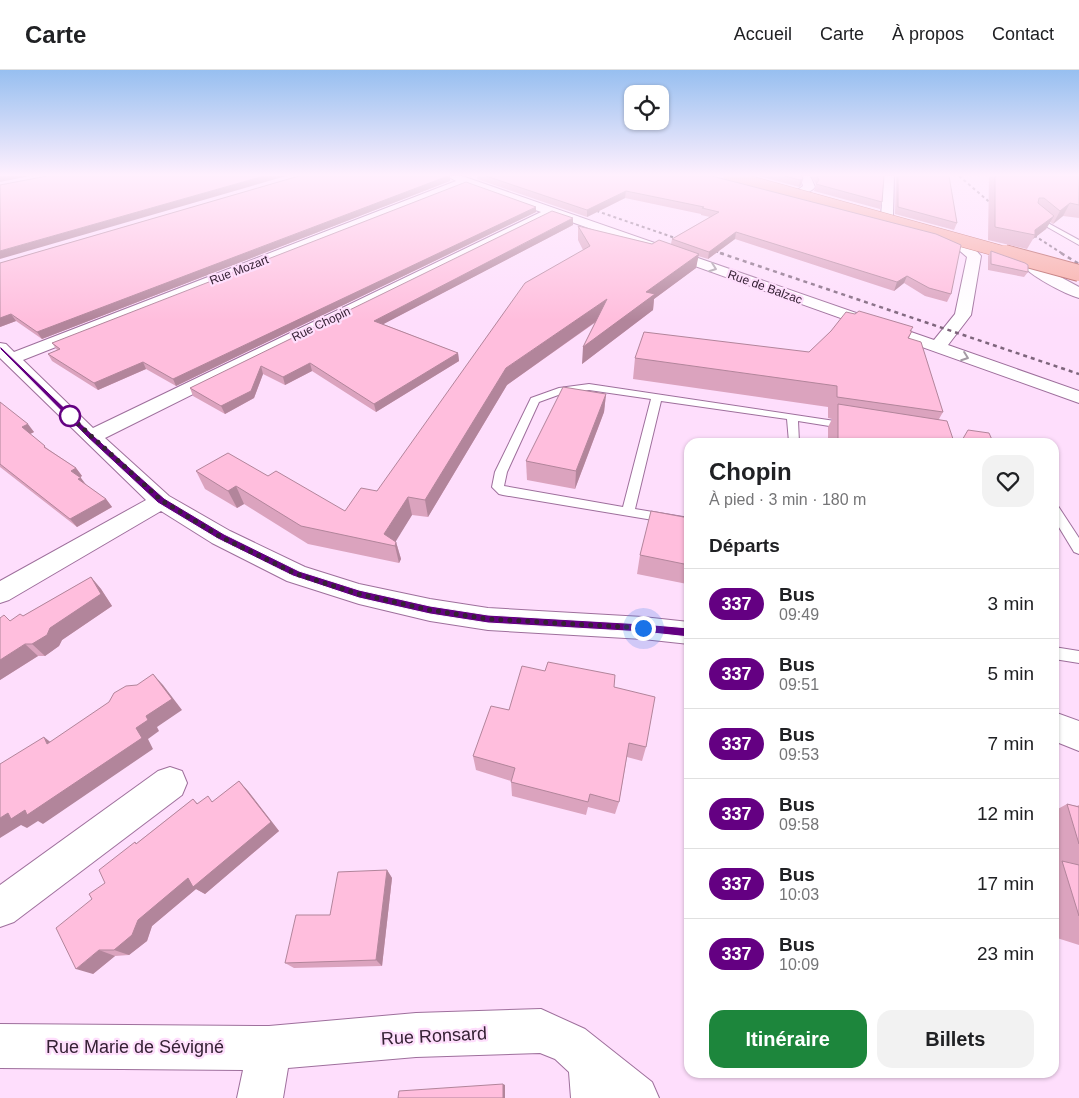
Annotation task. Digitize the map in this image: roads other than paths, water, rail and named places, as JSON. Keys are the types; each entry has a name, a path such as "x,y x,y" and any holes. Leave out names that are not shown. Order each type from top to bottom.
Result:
{"main road":[{"path":"896,224 1079,273"}],"street":[{"name":"Rue Mozart","path":"6,353 340,224"},
{"name":"Rue Chopin","path":"91,437 526,224"},
{"name":"Rue de Balzac","path":"589,224 1079,397"},
{"path":"888,224 1027,263"},
{"path":"916,224 1014,250 1027,263 1043,274 1079,293"},
{"path":"938,347 963,315 974,256 964,248 940,238"},
{"path":"6,353 91,437 161,500 221,537 296,574 359,594 430,610 488,619 643,628 684,632"},
{"path":"0,593 161,500"},
{"path":"1059,728 1079,736"},
{"path":"0,908 170,783"},
{"name":"Rue Ronsard","path":"269,1048 416,1034 541,1031 570,1044 592,1080 636,1098"},
{"name":"Rue Marie de Sévigné","path":"0,1046 269,1048"},
{"path":"260,1098 269,1048"}],"lane":[{"path":"1046,224 1079,243"},
{"path":"684,521 503,491 498,487 501,472 535,400 559,390 589,388 858,427"},
{"path":"628,513 657,397"},
{"path":"792,417 794,438"},
{"path":"1059,517 1079,549"},
{"path":"1059,654 1079,657"}],"railway":[{"path":"634,224 687,242"},
{"path":"1024,229 1063,254"},
{"path":"704,247 724,254"},
{"path":"720,253 1079,374"},
{"path":"1061,253 1079,264"}]}
